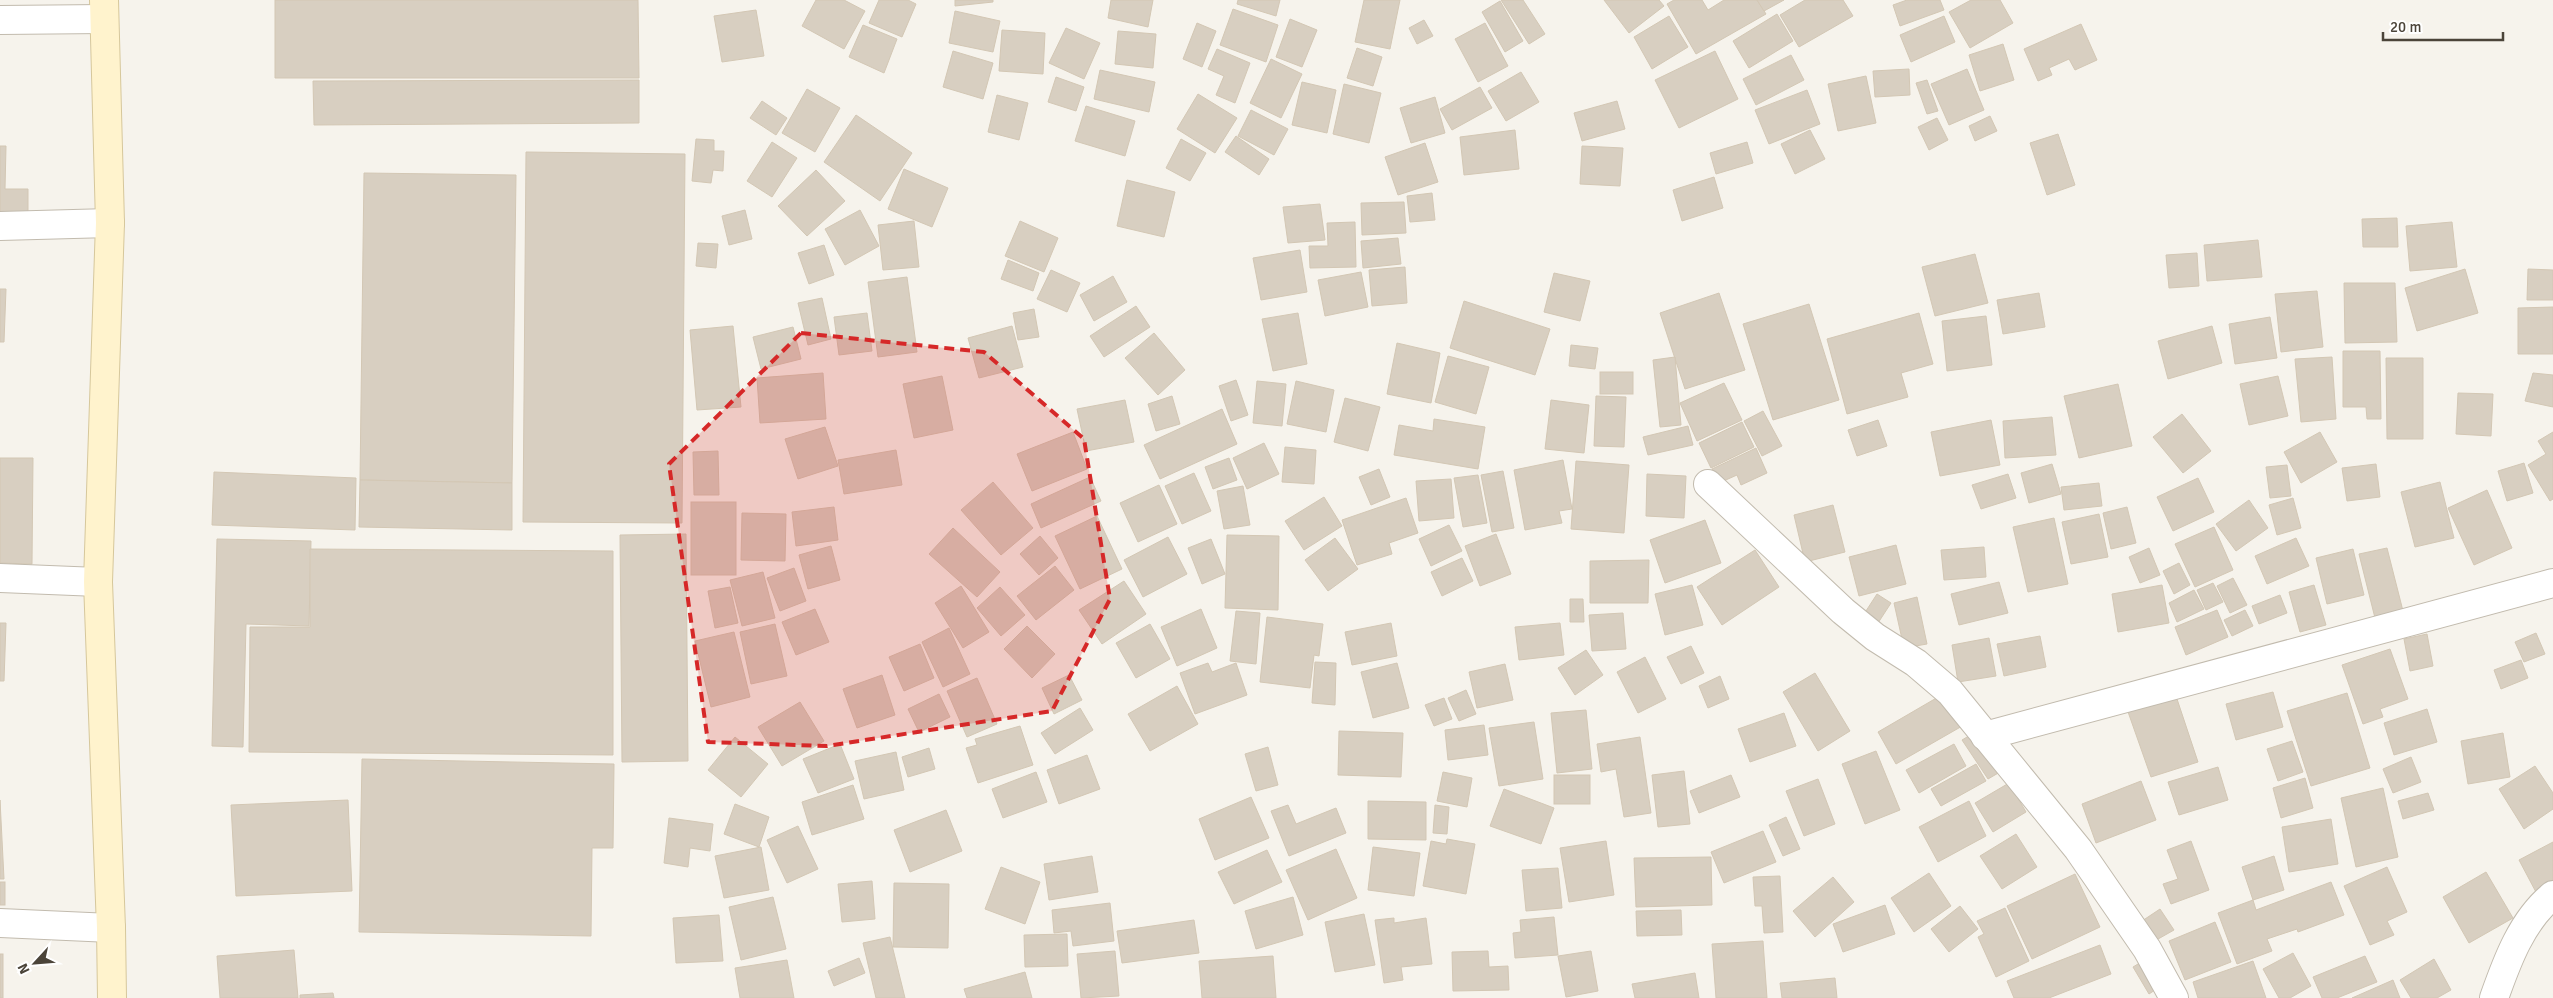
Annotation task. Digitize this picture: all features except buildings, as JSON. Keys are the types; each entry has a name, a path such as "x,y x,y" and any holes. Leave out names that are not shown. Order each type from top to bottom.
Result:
{"street":[{"path":"0,20 104,10 110,223 98,582 112,998"},
{"path":"0,226 110,223"},
{"path":"1708,484 1843,611 1875,636 1916,663 1950,692 2078,850 2148,949 2174,998"},
{"path":"0,578 98,582"},
{"path":"1985,736 2553,583"},
{"path":"2494,998 2508,957 2538,907 2553,895"},
{"path":"0,923 111,928"}],"highlighted area":[{"path":"801,333 984,352 1084,439 1110,599 1052,711 827,746 708,742 669,464"}]}
